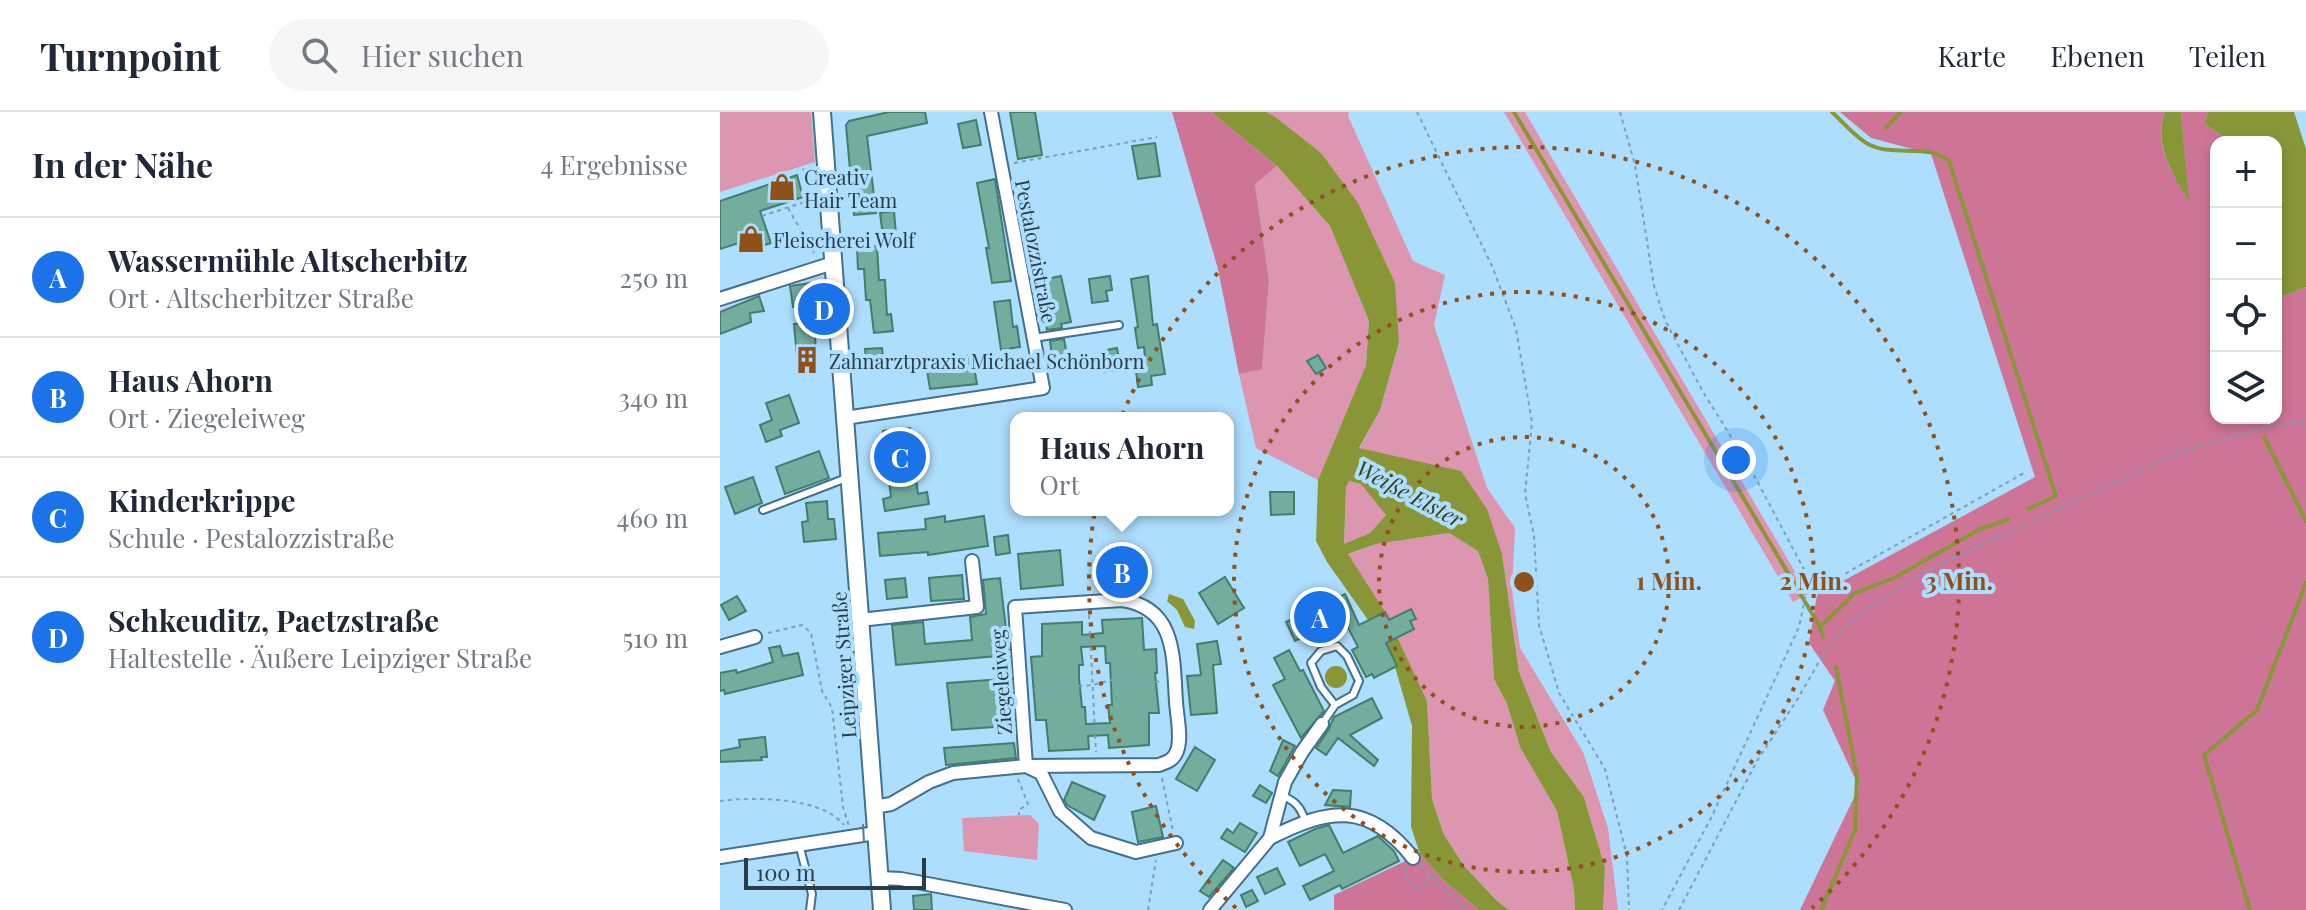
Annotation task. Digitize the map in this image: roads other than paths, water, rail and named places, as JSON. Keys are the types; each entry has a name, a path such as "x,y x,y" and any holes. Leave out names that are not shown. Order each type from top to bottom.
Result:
{"street":[{"name":"Leipziger Straße","path":"822,112 827,265 845,418 882,910"},
{"name":"Pestalozzistraße","path":"845,418 1043,388 991,112"},
{"path":"720,299 827,265"},
{"name":"Ziegeleiweg","path":"860,620 977,607 972,561"},
{"name":"Ziegeleiweg","path":"1020,766 1021,690 1015,607 1089,601 1136,602 1151,610 1161,621 1169,638 1175,680 1178,750 1173,760 1159,765 1071,766"},
{"path":"720,647 755,637"},
{"path":"1270,838 1281,795 1302,752 1322,724"},
{"path":"1020,766 1041,773 1060,811 1091,838 1136,852 1176,843"},
{"path":"874,807 891,804 929,782 953,773 1020,766 1071,766"},
{"path":"1049,786 1071,766"},
{"path":"1210,910 1270,838 1305,820 1346,816 1373,821 1397,837 1413,858"},
{"path":"720,857 876,833"},
{"path":"880,878 901,879 1035,907 1065,910"}],"lane":[{"path":"1033,338 1119,325"},
{"path":"763,510 849,477"},
{"path":"1322,724 1335,705 1353,695 1359,681 1347,656 1337,646 1321,651 1311,663 1321,687 1335,705"},
{"path":"1281,795 1301,808 1305,820"},
{"path":"799,844 812,894 810,910"}],"water":[{"name":"Weiße Elster","path":"1211,112 1266,112 1274,116 1321,153 1358,203 1395,283 1399,343 1380,410 1359,448 1461,471 1487,509 1502,554 1519,672 1551,752 1584,797 1605,868 1603,910 1575,910 1574,889 1557,811 1520,747 1507,704 1494,679 1488,579 1478,551 1449,533 1376,544 1348,554 1385,612 1368,620 1316,541 1318,480 1366,365 1369,321 1330,226 1277,166","holes":["1349,481 1361,484 1386,515 1370,533 1344,544 1346,487"]},
{"path":"2165,112 2181,112 2189,201 2176,181 2163,147 2161,135"},
{"path":"2208,112 2294,112 2306,149 2306,287 2282,297 2282,136 2222,136 2204,123"},
{"path":"1169,594 1183,599 1195,621 1194,629 1185,627 1177,610 1167,601"},
{"path":"1393,628 1427,701 1432,799 1444,835 1465,867 1509,910 1479,910 1443,880 1420,854 1411,827 1412,726 1397,666 1381,634"},
{"path":"1336,666 1344,669 1347,677 1344,685 1336,688 1328,685 1325,677 1328,669"}],"waterway":[{"path":"1514,112 1820,627"},
{"path":"1832,112 1870,145 1932,153 1949,161 2056,496 2028,509"},
{"path":"1886,128 1901,112"},
{"path":"2264,437 2306,521"},
{"path":"1823,637 1820,627 1855,593 1894,578 1980,529 2009,519"},
{"path":"2250,910 2204,755 2257,710 2306,583"},
{"path":"1821,910 1855,830 1857,776 1836,667"}],"tram line":[{"path":"863,825 864,842"}],"place":[{"name":"Creativ Hair Team","path":"782,187"},
{"name":"Fleischerei Wolf","path":"751,239"},
{"name":"Schkeuditz, Paetzstraße","path":"824,309"},
{"name":"Zahnarztpraxis Michael Schönborn","path":"807,360"},
{"name":"Kinderkrippe","path":"900,457"},
{"name":"Haus Ahorn","path":"1122,572"},
{"name":"Wassermühle Altscherbitz","path":"1320,617"}]}
